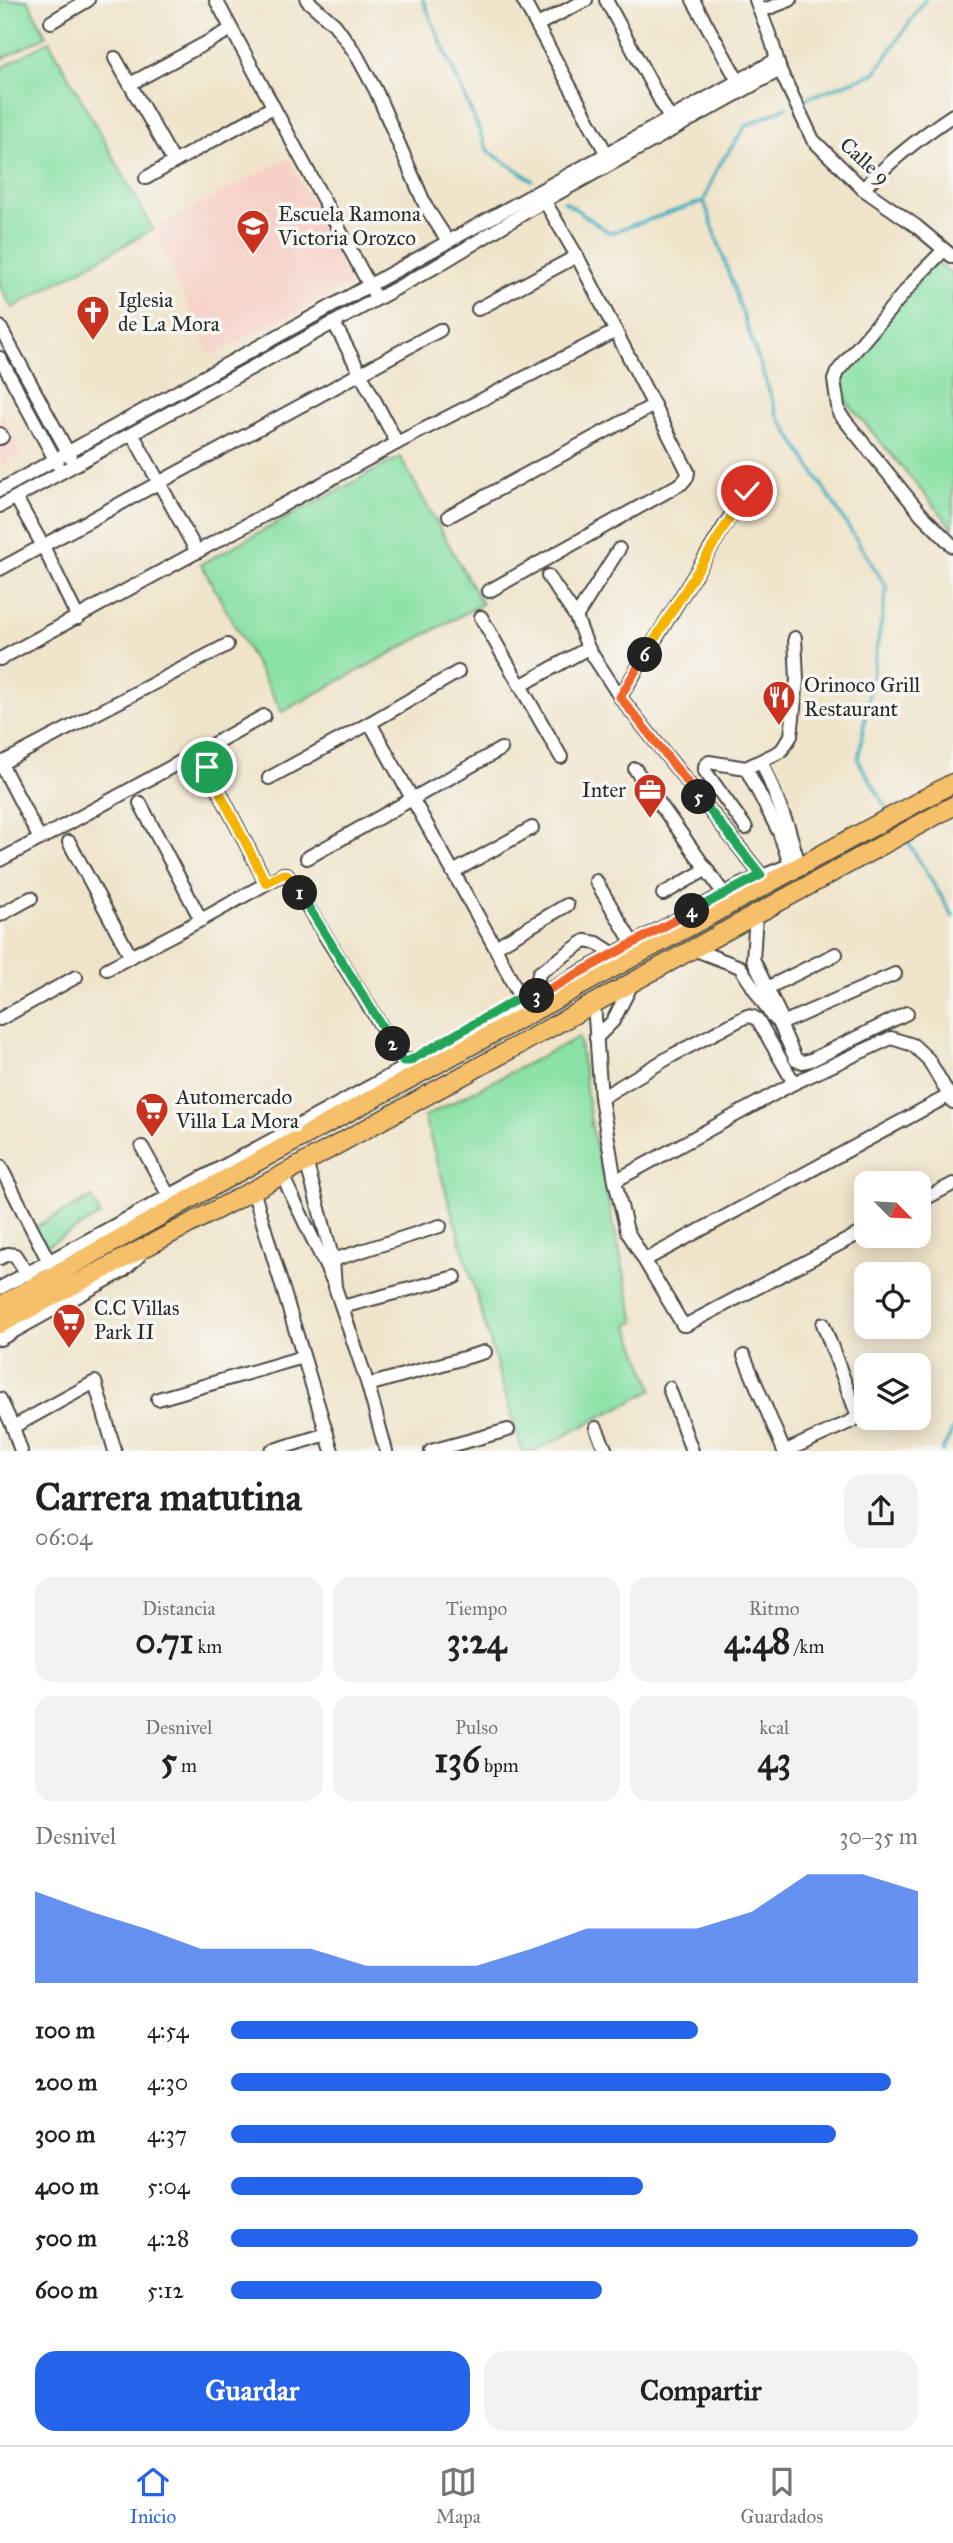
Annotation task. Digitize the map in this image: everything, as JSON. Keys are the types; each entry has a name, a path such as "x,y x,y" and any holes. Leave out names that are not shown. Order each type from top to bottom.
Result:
{"highway":[{"path":"0,1306 231,1176 953,783"},
{"path":"0,1324 282,1175 953,806"},
{"path":"526,999 561,997"}],"street":[{"path":"216,0 376,299"},
{"path":"307,0 335,25 356,54 381,101 426,207 448,241"},
{"path":"523,0 609,159"},
{"path":"537,25 586,0"},
{"path":"606,0 673,124"},
{"path":"693,0 740,86"},
{"path":"758,6 790,0"},
{"path":"51,22 86,1"},
{"name":"Calle 9","path":"758,6 778,65 813,140 863,188 916,226 948,254"},
{"path":"130,84 230,30"},
{"path":"115,58 174,162"},
{"path":"0,490 448,241 542,196 778,65"},
{"path":"146,178 273,107"},
{"path":"863,188 908,146 953,115"},
{"path":"489,592 686,480 688,472 577,256 542,196"},
{"path":"0,506 435,267 542,196"},
{"path":"948,254 920,274 837,372 834,380 839,413 921,514 953,546"},
{"path":"478,309 577,256"},
{"path":"334,323 397,443"},
{"path":"0,327 75,465"},
{"path":"0,569 440,330"},
{"path":"0,659 397,443 616,331"},
{"path":"0,358 62,472"},
{"path":"449,516 654,405"},
{"path":"133,435 197,552"},
{"path":"620,697 747,491"},
{"path":"16,498 78,618"},
{"path":"576,617 619,549"},
{"path":"548,576 576,617 588,648 620,697 761,875"},
{"path":"481,617 561,757"},
{"path":"746,828 705,769 709,762 746,768 781,751 791,736 797,680 795,638"},
{"path":"40,839 0,763 227,645"},
{"path":"520,686 588,648"},
{"path":"269,778 458,672"},
{"path":"0,860 264,716"},
{"path":"370,723 526,999"},
{"path":"307,858 501,749"},
{"path":"762,762 788,827 794,862"},
{"path":"207,767 266,883"},
{"path":"746,768 794,862"},
{"path":"635,769 724,894"},
{"path":"923,800 953,777"},
{"path":"140,803 201,920"},
{"path":"453,872 532,828"},
{"path":"69,842 131,957"},
{"path":"107,969 283,874 290,876 405,1062 761,875 834,847"},
{"path":"663,894 707,869"},
{"path":"596,881 633,944"},
{"path":"0,915 31,898"},
{"path":"495,947 567,905"},
{"path":"756,915 753,959 772,1016 779,1023 796,1060 803,1062 906,1013"},
{"path":"0,1289 526,999 539,973 585,941 597,943 614,954"},
{"path":"693,949 740,967 762,991"},
{"path":"762,991 836,954"},
{"path":"740,967 753,959"},
{"path":"779,1023 895,974"},
{"path":"0,1019 76,977"},
{"path":"596,1038 613,1021 633,982"},
{"path":"593,1004 601,1098 615,1181 627,1231 680,1323 686,1325 854,1236"},
{"path":"601,1098 673,1055 747,1016 758,1020 794,1083"},
{"path":"615,1181 794,1083 891,1038 913,1045 929,1059 951,1099 646,1260"},
{"path":"142,1147 169,1196"},
{"path":"306,1161 333,1260 335,1287"},
{"path":"0,1166 49,1262"},
{"path":"282,1175 335,1287 368,1385 386,1451"},
{"path":"931,1196 953,1184"},
{"path":"253,1190 332,1451"},
{"path":"295,1201 315,1195"},
{"path":"333,1260 440,1226"},
{"path":"0,1339 123,1271 152,1243"},
{"path":"0,1258 8,1254 15,1255 27,1274"},
{"path":"341,1307 455,1277"},
{"path":"744,1356 785,1451 853,1420 857,1414 823,1324"},
{"path":"368,1385 485,1352"},
{"path":"158,1399 303,1357"},
{"path":"13,1427 94,1382 116,1451"},
{"path":"669,1388 692,1451"},
{"path":"0,1399 21,1451"},
{"path":"596,1428 606,1451"},
{"path":"431,1451 508,1430"},
{"path":"271,1451 327,1434"}],"shaded area":[{"name":"Escuela Ramona Victoria Orozco","path":"288,158 355,282 210,356 153,229"},
{"path":"0,412 22,454 0,466"}],"green space":[{"path":"0,0 28,0 46,36 0,60"},
{"path":"49,41 153,229 12,308 0,287 0,69"},
{"path":"935,262 953,274 953,528 846,401 841,370"},
{"path":"400,457 482,604 282,712 201,564"},
{"path":"579,1037 591,1123 635,1322 628,1325 653,1390 535,1451 522,1451 424,1117"},
{"path":"92,1197 100,1215 41,1249 33,1228"}],"waterway":[{"path":"423,0 488,151 532,180"},
{"path":"804,99 875,73 925,0"},
{"path":"704,201 716,170 746,126 786,107"},
{"path":"564,201 610,233 704,201 777,414 887,588 858,760 889,812"},
{"path":"906,839 953,916"},
{"path":"942,1451 953,1429"}],"place":[{"name":"Escuela Ramona Victoria Orozco","path":"253,256"},
{"name":"Iglesia de La Mora","path":"93,342"},
{"name":"Orinoco Grill Restaurant","path":"779,727"},
{"name":"Inter","path":"650,820"},
{"name":"Automercado Villa La Mora","path":"152,1139"},
{"name":"C.C Villas Park II","path":"69,1350"}],"route":[{"path":"207,767 266,883 283,874 290,876 403,1061 415,1059 521,997 523,1003 761,875 620,697 747,491"}]}
